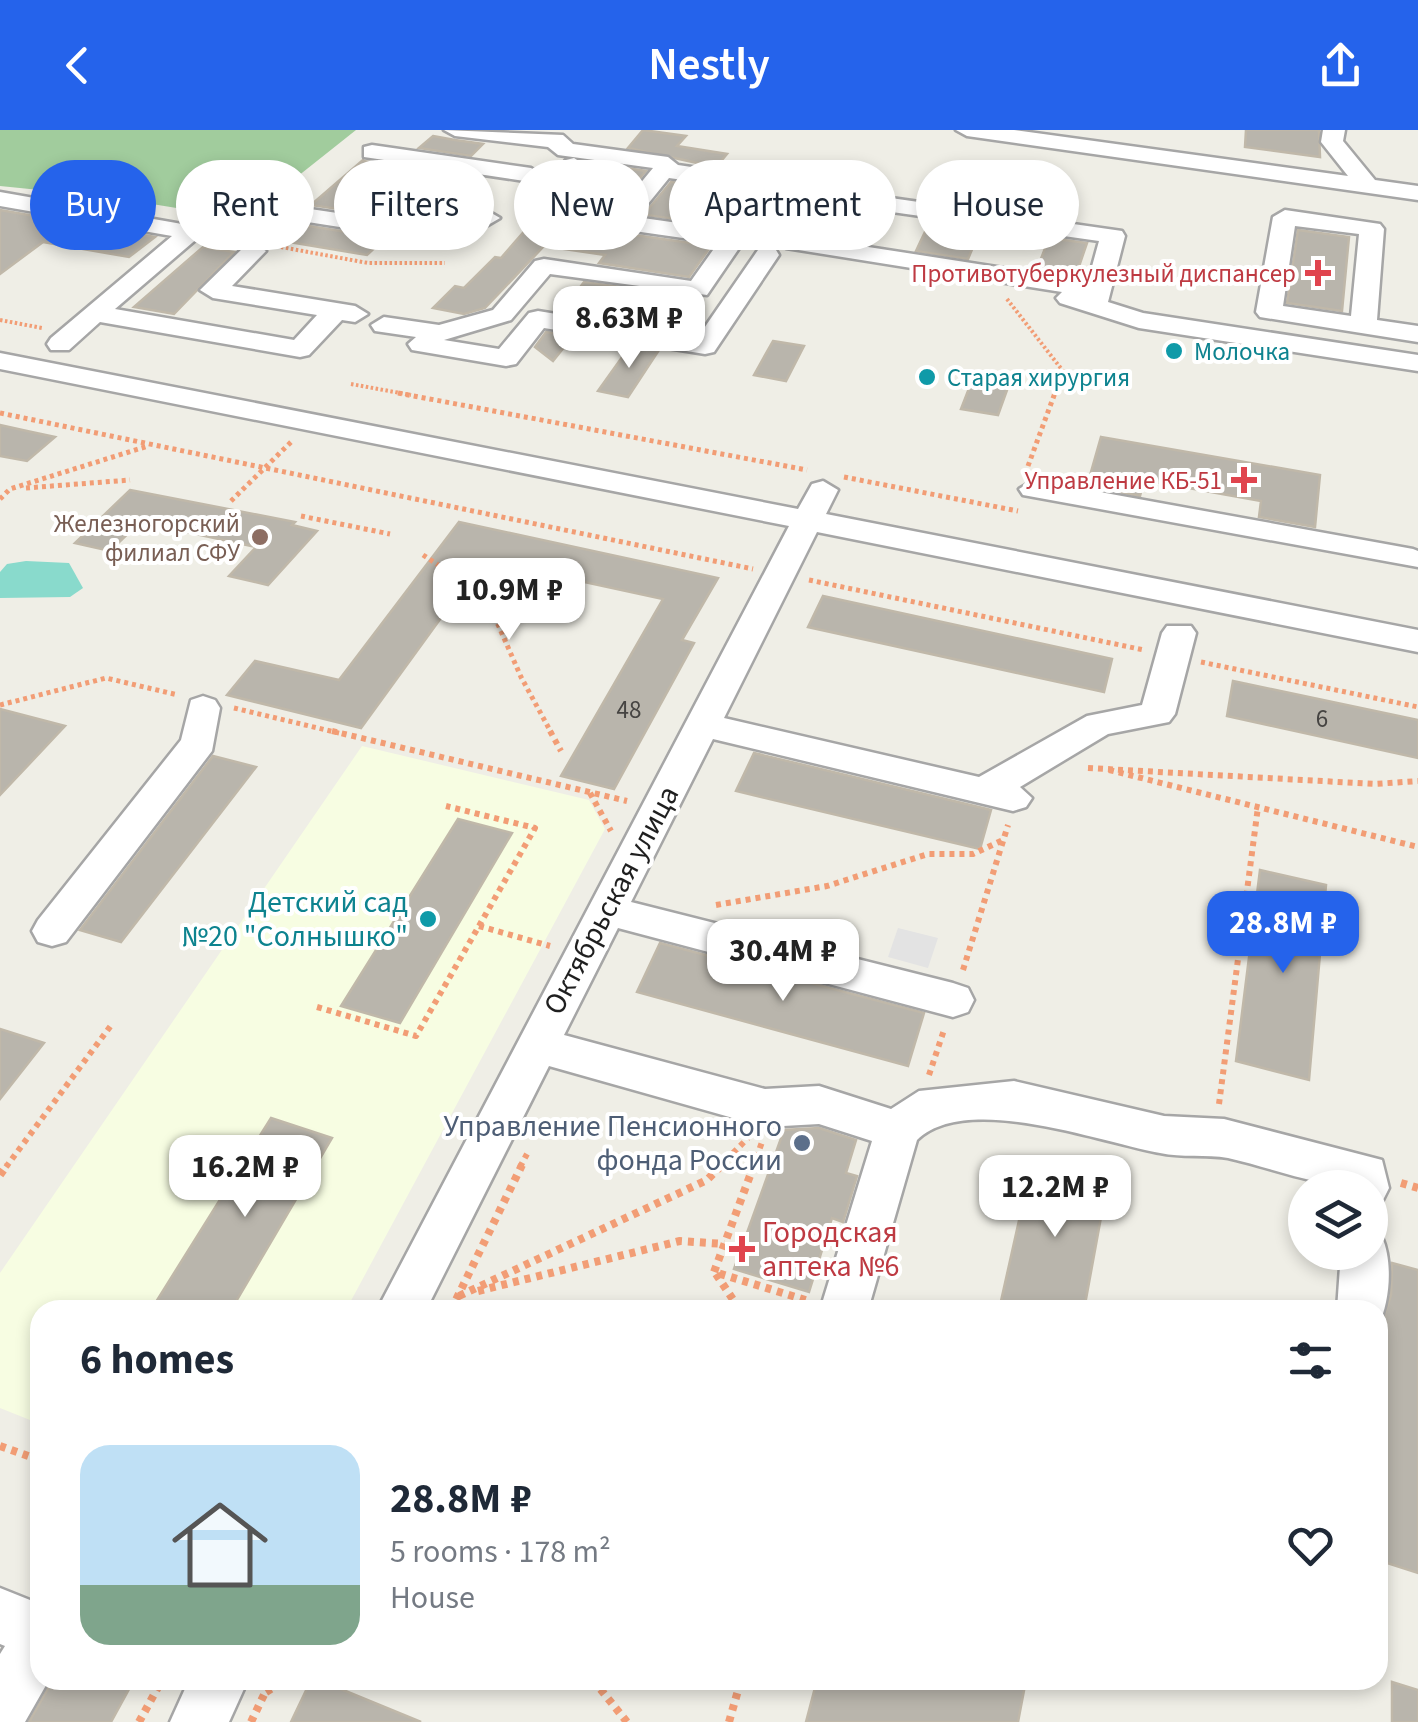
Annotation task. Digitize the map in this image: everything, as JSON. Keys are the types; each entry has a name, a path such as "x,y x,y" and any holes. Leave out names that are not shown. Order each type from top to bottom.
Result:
{"street":[{"path":"455,130 565,152 669,162"},
{"path":"968,130 1418,193"},
{"path":"1334,130 1332,142 1369,186"},
{"path":"372,152 514,173"},
{"path":"563,160 565,152"},
{"path":"649,189 669,168"},
{"path":"1096,298 1113,236 821,194 795,243 986,272 1096,298 1139,320 1418,363"},
{"path":"0,199 191,232 60,344"},
{"path":"314,217 390,228 494,213 514,215"},
{"path":"1363,326 1372,229 1285,217 1269,312 1363,326 1418,334"},
{"path":"382,327 440,333 502,316 544,266 698,290 734,238 649,226"},
{"path":"266,250 213,290 336,311 382,327 506,358 538,319 706,346 766,255"},
{"path":"94,313 300,349 336,311"},
{"path":"0,362 309,422 823,490 1418,641"},
{"name":"Октябрьская улица","path":"406,1300 536,1045 623,915 703,726 823,490"},
{"path":"1028,492 1413,560"},
{"path":"703,726 999,795 1099,724 1157,714 1175,644"},
{"path":"52,931 198,742 208,704"},
{"path":"623,915 953,1000"},
{"path":"536,1045 775,1110 818,1105 908,1120 1014,1100 1164,1135 1224,1138 1350,1170"},
{"path":"836,1300 908,1120"},
{"path":"1362,1300 1364,1270"},
{"path":"0,1616 30,1628"},
{"path":"0,1709 30,1657"},
{"path":"199,1722 237,1690"}],"path":[{"path":"274,250 368,263 444,263"},
{"path":"351,384 823,490 1028,492 1063,370 986,272"},
{"path":"0,412 779,574 1175,644 1418,707"},
{"path":"232,501 309,422"},
{"path":"0,499 10,489 153,444"},
{"path":"0,490 130,480"},
{"path":"301,516 390,534"},
{"path":"422,554 486,597"},
{"path":"472,565 521,676 561,750"},
{"path":"0,706 106,678 627,801"},
{"path":"1077,772 1092,766 1375,784 1418,781"},
{"path":"1092,766 1418,848"},
{"path":"590,792 611,831"},
{"path":"908,1120 953,1000 1004,840 999,795"},
{"path":"318,1008 416,1036 535,828 446,806"},
{"path":"1224,1138 1219,1108 1224,1056 1258,808"},
{"path":"623,915 828,886 928,854 973,854 1004,840"},
{"path":"479,926 550,946"},
{"path":"0,1175 112,1024"},
{"path":"724,1244 680,1242 458,1297 707,1180 775,1110"},
{"path":"714,1272 775,1110"},
{"path":"714,1272 809,1300"},
{"path":"714,1272 733,1300"},
{"path":"0,1446 30,1456"},
{"path":"140,1722 157,1690"},
{"path":"243,1690 251,1722"},
{"path":"602,1690 627,1722"},
{"path":"729,1722 737,1690"}],"shaded area":[{"path":"69,563 83,588 70,597 0,598 0,572 7,564"},
{"path":"362,746 589,800 605,829 351,1300 30,1300 30,1420 0,1408 0,1273"},
{"path":"898,928 938,938 928,968 888,957"}],"green space":[{"path":"0,130 356,130 314,163 314,160 176,160 176,208 156,205 156,160 30,160 30,189 0,186"}],"building":[{"path":"643,130 686,136 677,146 727,154 722,160 684,160 628,148"},
{"path":"1246,130 1319,130 1320,157 1245,147"},
{"path":"433,136 483,144 471,156 419,148"},
{"path":"669,184 669,218 649,215 649,208"},
{"path":"334,185 334,208 314,202"},
{"path":"0,210 30,215 32,250 0,274"},
{"path":"314,227 334,230 334,250 314,246"},
{"name":"Противотуберкулезный диспансер","path":"1298,230 1349,237 1342,311 1287,303"},
{"path":"649,237 669,240 669,250 708,250 689,277 599,263 605,255 571,250 649,250"},
{"path":"1079,242 1087,243 1076,275 1037,269 1044,250 1079,250"},
{"path":"514,243 514,250 540,250 485,308 464,314 433,308 455,286 464,288 495,257 501,258"},
{"path":"89,250 138,250 129,257"},
{"path":"200,250 234,252 174,314 134,307"},
{"path":"337,250 372,250 367,255"},
{"path":"916,250 972,250 968,259"},
{"path":"584,282 686,296 680,304 688,306 673,329 644,324 647,320 562,311"},
{"path":"546,332 573,336 553,361 535,347"},
{"path":"773,341 804,346 786,381 754,375"},
{"path":"630,346 659,350 628,397 598,391"},
{"path":"975,373 1011,379 998,415 961,409"},
{"path":"0,425 55,437 27,461 0,456"},
{"name":"Управление КБ-51","path":"1101,437 1320,475 1315,527 1259,517 1261,501 1144,480 1140,496 1087,486"},
{"name":"Железногорский филиал СФУ","path":"130,490 295,522 292,525 317,531 268,585 229,576 256,547 140,522 110,551 75,543"},
{"path":"459,522 718,578 682,640 694,643 614,789 561,776 663,599 483,560 361,728 227,695 255,661 339,680"},
{"path":"823,596 1112,659 1104,692 808,627"},
{"path":"1233,681 1418,720 1418,758 1227,716"},
{"path":"0,709 65,726 0,795"},
{"path":"754,753 991,810 980,849 736,791"},
{"path":"213,756 256,767 121,942 80,930"},
{"name":"Детский сад №20 \"Солнышко\"","path":"458,819 512,833 400,1023 341,1006"},
{"path":"1260,870 1326,885 1309,1080 1236,1061"},
{"path":"660,943 924,1013 908,1066 637,992"},
{"path":"0,1029 44,1043 0,1099"},
{"path":"271,1118 332,1138 237,1300 157,1300"},
{"path":"819,1128 856,1140 846,1173 857,1176 843,1222 832,1218 809,1292 734,1269 784,1130"},
{"path":"1033,1158 1108,1179 1086,1300 1001,1300"},
{"path":"1392,1263 1418,1270 1418,1573 1388,1563"},
{"path":"1392,1682 1418,1690 1418,1722 1392,1722"},
{"path":"47,1690 129,1690 111,1722 29,1722"},
{"path":"306,1690 343,1690 421,1722 291,1722"},
{"path":"814,1690 1024,1690 1018,1722 806,1722"}],"place":[{"name":"Противотуберкулезный диспансер","path":"1318,273"},
{"name":"Молочка","path":"1174,351"},
{"name":"Старая хирургия","path":"927,377"},
{"name":"Управление КБ-51","path":"1244,480"},
{"name":"Железногорский филиал СФУ","path":"260,537"},
{"name":"Детский сад №20 \"Солнышко\"","path":"428,919"},
{"name":"Управление Пенсионного фонда России","path":"802,1143"},
{"name":"Городская аптека №6","path":"742,1249"}]}
